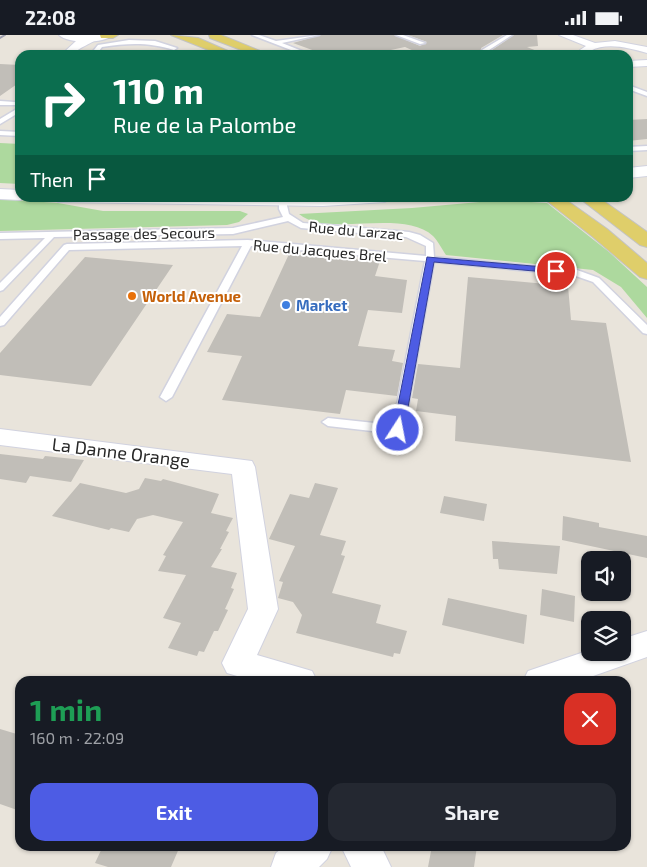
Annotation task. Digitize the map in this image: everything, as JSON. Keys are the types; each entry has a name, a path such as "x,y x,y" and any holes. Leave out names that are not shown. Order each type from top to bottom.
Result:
{"main road":[{"path":"71,39 92,39 108,35"},
{"path":"176,35 219,50"},
{"path":"192,35 231,50"},
{"path":"210,35 250,50"},
{"path":"633,166 647,165"},
{"path":"633,172 647,171"},
{"path":"0,194 15,195"},
{"path":"556,202 600,233 647,273"},
{"path":"579,202 594,213 629,227"},
{"path":"593,202 647,241"}],"street":[{"path":"564,35 595,46"},
{"path":"584,50 595,46 616,45 647,50"},
{"path":"633,64 647,63"},
{"name":"La Danne Orange","path":"0,437 242,467 263,609 238,663 284,676"},
{"path":"553,676 647,644"},
{"path":"290,867 308,851"},
{"path":"363,851 372,867"}],"lane":[{"path":"254,35 295,50"},
{"path":"276,43 316,35"},
{"path":"398,35 422,43"},
{"path":"484,50 510,35"},
{"path":"97,50 100,46 139,40 157,41 174,48"},
{"path":"633,89 647,94"},
{"path":"0,103 15,107"},
{"path":"0,122 15,111"},
{"path":"0,133 15,134"},
{"path":"633,149 647,148"},
{"name":"Rue du Larzac","path":"284,202 282,209 287,219 310,227 406,234 417,237 430,245 430,259"},
{"name":"Passage des Secours","path":"0,236 233,231 287,219"},
{"path":"0,288 52,235"},
{"path":"166,397 248,243"},
{"name":"Rue du Jacques Brel","path":"0,323 67,247 248,243 574,272 596,280 647,331"},
{"path":"328,422 398,430 430,259"}],"green space":[{"path":"0,143 15,144 15,184 0,183"},
{"path":"0,199 15,200 15,202 58,203 103,211 240,211 248,214 239,222 227,225 0,231"},
{"path":"480,202 547,203 609,252 647,287 647,318 621,287 593,270 446,255 433,236 420,228 403,224 385,223 327,224 311,221 299,214 412,208"}],"building":[{"path":"321,35 394,35 420,46 427,42 408,35 503,35 481,48 481,50 412,50 405,47 391,50 312,50 293,43"},
{"path":"514,35 537,35 538,46 527,47 534,50 492,50"},
{"path":"0,64 15,65 15,86 0,96"},
{"path":"647,119 647,139 633,140 633,120"},
{"path":"289,254 380,261 375,276 407,280 402,313 368,310 358,346 395,350 392,361 403,363 397,396 346,390 340,414 222,400 242,356 207,352 227,314 260,317"},
{"path":"85,257 173,265 91,386 0,375 0,353"},
{"path":"468,277 568,286 571,320 606,323 631,462 455,441 456,416 416,411 418,399 412,398 418,364 460,368"},
{"path":"0,454 43,459 45,456 84,460 71,482 30,476 26,483 0,479"},
{"path":"145,478 161,481 163,479 219,494 211,513 233,518 226,531 229,532 220,549 222,549 211,567 237,573 231,588 234,589 225,609 228,610 218,631 214,631 204,652 199,651 197,656 168,648 181,623 163,618 186,575 158,571 166,556 163,555 183,522 153,515 137,519 129,532 111,528 109,530 52,516 80,483 126,493 139,489"},
{"path":"315,483 338,488 320,535 346,541 341,555 345,556 332,593 381,605 376,623 407,631 400,654 394,653 393,657 296,633 302,615 293,602 278,598 283,582 279,581 295,546 269,539 290,494 309,498"},
{"path":"444,496 487,504 484,521 440,513"},
{"path":"563,516 599,523 599,527 647,536 647,558 631,555 631,551 614,551 562,540"},
{"path":"492,541 560,546 557,574 499,569 498,559 493,559"},
{"path":"542,589 575,596 574,622 540,615"},
{"path":"448,598 527,615 524,644 442,625"},
{"path":"0,729 15,734 15,809 0,804"},
{"path":"101,851 178,851 171,867 108,867 95,863"},
{"path":"431,851 476,851 474,867 428,867"}],"railway":[{"path":"0,38 5,35"}],"place":[{"name":"World Avenue","path":"132,296"},
{"name":"Market","path":"286,305"}],"route":[{"path":"398,430 430,259 556,271"}]}
